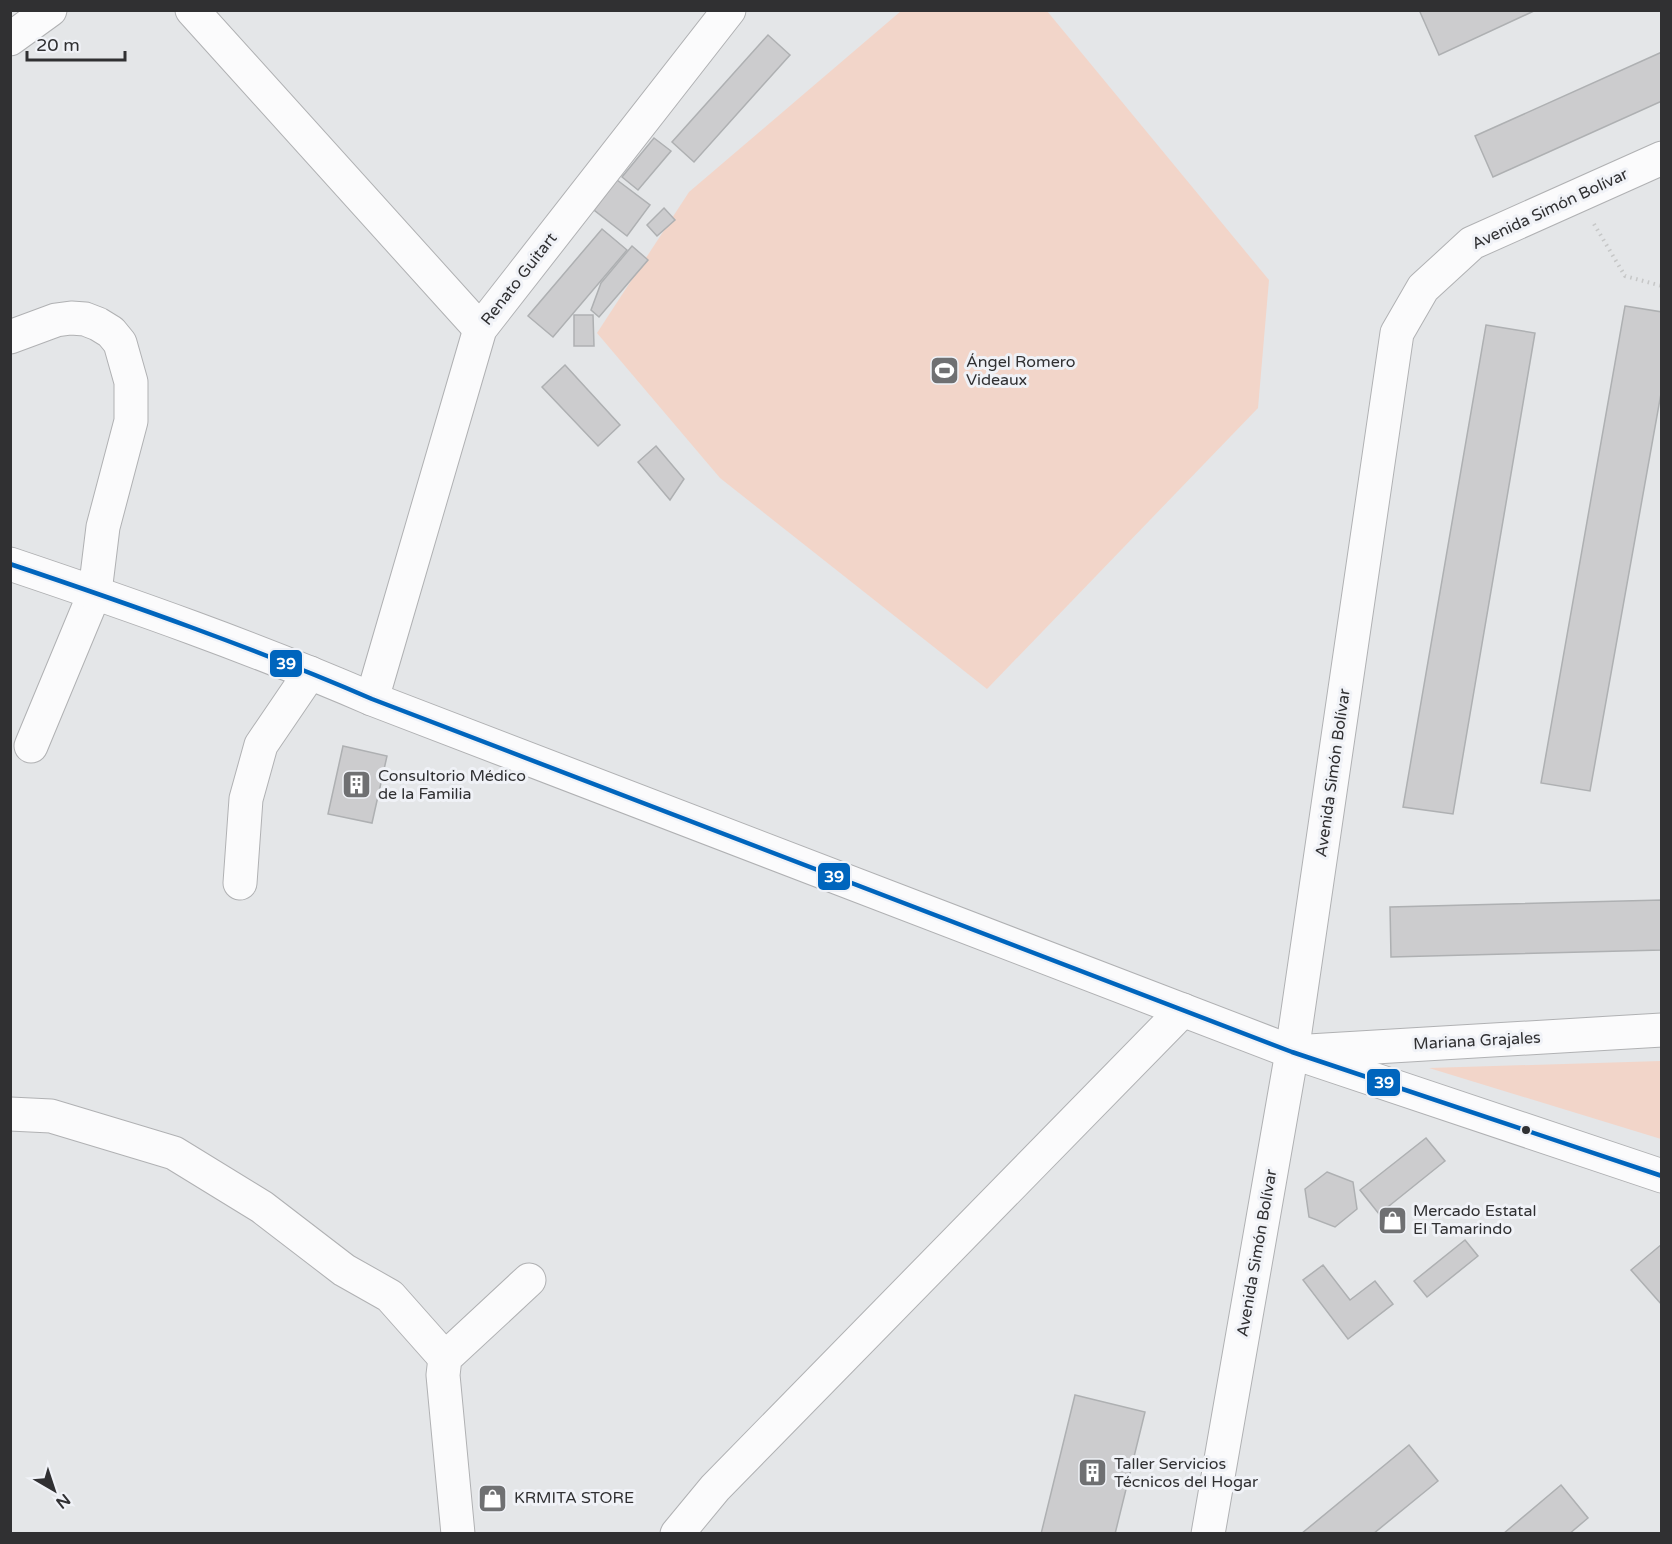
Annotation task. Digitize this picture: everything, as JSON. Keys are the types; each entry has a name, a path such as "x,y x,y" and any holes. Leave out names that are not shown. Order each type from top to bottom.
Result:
{"street":[{"path":"10,39 50,10"},
{"path":"192,10 480,329"},
{"name":"Renato Guitart","path":"372,699 480,329 729,10"},
{"name":"Avenida Simón Bolívar","path":"1208,1533 1292,1052 1397,333 1423,288 1472,243 1662,158"},
{"path":"10,337 56,320 85,319 111,332 120,343 131,382 131,420 103,527 94,592 31,746"},
{"name":"Mariana Grajales","path":"10,564 94,592 310,673 372,699 1292,1052 1662,1176"},
{"path":"240,883 246,800 261,745 310,673"},
{"path":"677,1533 724,1480 1183,1010"},
{"name":"Mariana Grajales","path":"1292,1052 1662,1030"},
{"path":"10,1114 51,1116 174,1153 262,1207 344,1270 390,1296 445,1358"},
{"path":"458,1533 443,1375 445,1358 529,1280"}],"path":[{"path":"1577,196 1625,276 1662,286"}],"shaded area":[{"name":"Ángel Romero Videaux","path":"901,11 1047,11 1269,280 1258,408 987,689 720,478 597,333 689,192"},
{"path":"1661,1061 1661,1139 1429,1068"}],"building":[{"path":"1422,10 1536,10 1439,55 1420,12"},
{"path":"768,35 790,55 694,162 672,142"},
{"path":"1662,52 1662,101 1493,177 1475,136"},
{"path":"654,138 671,151 638,190 622,177"},
{"path":"617,180 650,205 627,236 594,210"},
{"path":"664,208 675,220 657,236 647,225"},
{"path":"602,229 627,250 553,337 528,316"},
{"path":"632,246 648,260 599,317 591,310 601,283"},
{"path":"1625,306 1662,312 1662,388 1590,791 1541,783"},
{"path":"574,315 593,315 594,346 574,346"},
{"path":"1486,325 1535,333 1453,814 1403,807"},
{"path":"565,365 620,425 598,446 542,387"},
{"path":"656,446 684,479 670,500 638,462"},
{"name":"Consultorio Médico de la Familia","path":"343,746 387,756 372,823 328,814"},
{"path":"1662,900 1662,950 1391,957 1390,907"},
{"path":"1426,1138 1445,1161 1379,1214 1360,1190"},
{"path":"1327,1172 1353,1182 1357,1209 1335,1227 1309,1217 1305,1189"},
{"path":"1465,1240 1478,1256 1427,1297 1414,1281"},
{"path":"1662,1244 1662,1305 1631,1270"},
{"path":"1323,1265 1350,1300 1375,1281 1393,1304 1348,1339 1303,1280"},
{"name":"Taller Servicios Técnicos del Hogar","path":"1075,1395 1145,1412 1115,1534 1041,1534"},
{"path":"1409,1445 1438,1481 1373,1534 1301,1534"},
{"path":"1561,1485 1588,1518 1569,1534 1503,1534"}],"transit line":[{"name":"39","path":"10,564 238,645 372,699 1292,1052 1662,1176"}],"place":[{"name":"Ángel Romero Videaux","path":"945,371"},
{"name":"Consultorio Médico de la Familia","path":"357,785"},
{"name":"Mercado Estatal El Tamarindo","path":"1392,1220"},
{"name":"Taller Servicios Técnicos del Hogar","path":"1093,1473"},
{"name":"KRMITA STORE","path":"493,1498"}]}
